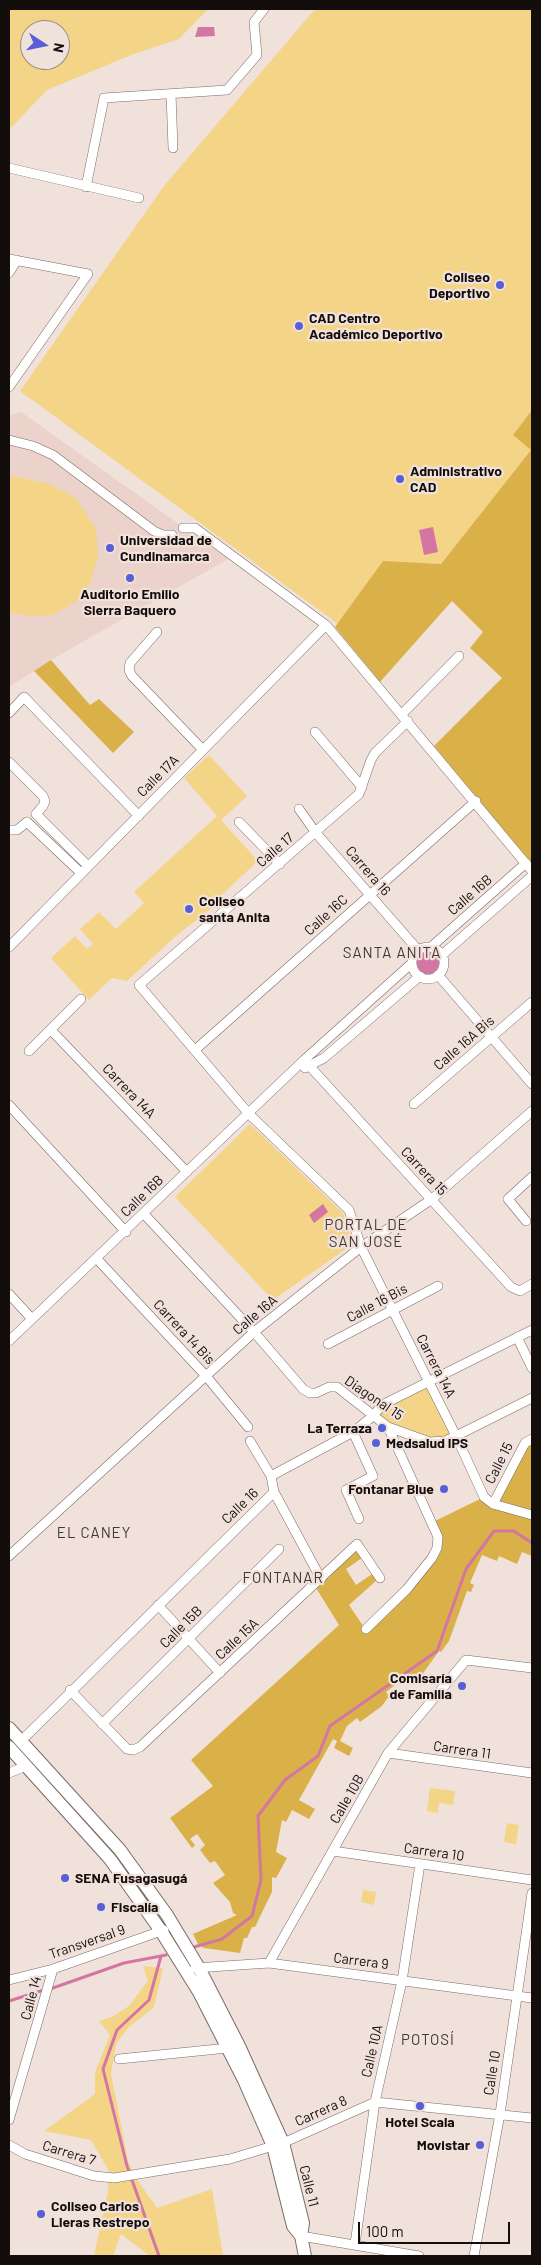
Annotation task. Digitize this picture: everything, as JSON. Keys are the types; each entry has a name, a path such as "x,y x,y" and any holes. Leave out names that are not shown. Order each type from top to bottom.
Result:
{"main road":[{"path":"9,1728 120,1850 168,1929 185,1969 278,2144"},
{"path":"9,1747 110,1859 199,1968 240,2046 278,2144"},
{"name":"Calle 11","path":"278,2144 303,2223 301,2236 306,2256"}],"street":[{"path":"86,186 104,98 227,90 257,55 254,22 264,9"},
{"path":"171,94 173,148"},
{"path":"9,168 140,198"},
{"path":"9,273 13,260 88,274 9,387"},
{"path":"9,440 32,446 53,455 154,531 164,535 172,535"},
{"path":"183,528 195,528 326,625 476,801 529,867"},
{"name":"Calle 17A","path":"9,947 326,625"},
{"path":"157,632 130,663 128,670 203,750"},
{"path":"402,714 459,656"},
{"path":"9,713 24,697 138,816"},
{"name":"Calle 17","path":"139,985 359,794 375,753 408,721"},
{"path":"315,732 362,787"},
{"path":"9,762 43,796 45,801 36,814 88,866"},
{"name":"Calle 16C","path":"195,1050 476,801"},
{"name":"Carrera 16","path":"299,809 316,833 418,950"},
{"path":"9,830 17,830 27,822 81,873"},
{"path":"238,822 280,864"},
{"name":"Calle 16B","path":"431,947 529,867"},
{"name":"Calle 16B","path":"442,955 532,876"},
{"path":"431,947 442,955 444,966 438,975 428,979 420,976 414,970 412,962 418,950 431,947"},
{"name":"Calle 16B","path":"306,1064 412,962"},
{"path":"438,975 532,1084"},
{"name":"Calle 16B","path":"9,1341 294,1071 306,1064 324,1058 420,976"},
{"name":"Carrera 14A","path":"139,985 249,1114 349,1210 361,1247 456,1436 484,1498 493,1504"},
{"path":"29,1051 81,999"},
{"name":"Calle 16A Bis","path":"414,1104 492,1039 532,1002"},
{"name":"Carrera 14A","path":"51,1030 186,1172"},
{"name":"Carrera 15","path":"306,1064 511,1287 520,1291 532,1284"},
{"path":"9,1105 126,1232"},
{"name":"Calle 16A","path":"9,1556 254,1332 361,1247 432,1199 532,1110"},
{"path":"526,1221 508,1199 532,1176"},
{"name":"Diagonal 15","path":"144,1214 254,1332 303,1389 316,1394 330,1387 337,1387 388,1427 430,1442 445,1441 456,1436"},
{"name":"Carrera 14 Bis","path":"97,1259 206,1376 248,1427"},
{"name":"Calle 16 Bis","path":"328,1344 393,1312 438,1286"},
{"path":"9,1294 32,1319"},
{"path":"250,1442 271,1476 353,1432 373,1416 382,1405 532,1330"},
{"path":"518,1337 532,1368"},
{"path":"456,1436 532,1398"},
{"path":"366,1629 407,1590 432,1558 438,1542 438,1537 388,1427"},
{"path":"353,1432 373,1476 346,1490 359,1519"},
{"name":"Calle 15","path":"493,1504 524,1443 532,1439"},
{"name":"Calle 16","path":"21,1741 70,1690 274,1492 271,1476"},
{"path":"274,1492 321,1579"},
{"path":"493,1504 532,1515"},
{"name":"Calle 15A","path":"102,1724 127,1750 140,1747 357,1544 380,1578"},
{"name":"Calle 15B","path":"102,1724 279,1549"},
{"path":"158,1605 220,1673"},
{"name":"Calle 10B","path":"269,1963 388,1754 466,1660 532,1668"},
{"path":"70,1690 102,1724"},
{"name":"Carrera 11","path":"388,1754 532,1773"},
{"path":"9,1773 26,1766"},
{"name":"Carrera 10","path":"333,1851 532,1880"},
{"name":"Calle 10A","path":"355,2244 375,2102 402,1981 420,1864"},
{"name":"Calle 10","path":"474,2256 500,2114 532,1892"},
{"name":"Transversal 9","path":"9,1980 53,1969 168,1929"},
{"name":"Carrera 9","path":"185,1969 269,1963 532,1998"},
{"name":"Calle 14","path":"9,2120 46,1999 53,1969"},
{"path":"119,2059 228,2048"},
{"name":"Carrera 8","path":"123,2177 230,2159 278,2144 375,2102 532,2118"},
{"name":"Carrera 7","path":"9,2145 25,2154 94,2176 123,2177"},
{"path":"301,2236 419,2256"}],"shaded area":[{"path":"9,9 208,9 179,39 131,55 47,90 9,130"},
{"name":"CAD Centro Académico Deportivo","path":"315,9 532,9 532,410 513,435 532,449 441,564 383,562 338,624 20,391 164,186"},
{"path":"198,27 214,27 215,36 195,37"},
{"path":"532,410 532,864 434,746 502,678 470,648 483,632 452,601 380,682 335,627 383,561 441,564 531,450 513,435"},
{"name":"Universidad de Cundinamarca","path":"21,412 228,559 58,656 9,687 9,415"},
{"path":"9,475 49,484 75,497 96,529 98,557 89,586 82,598 53,615 31,616 9,612"},
{"path":"433,527 438,552 424,555 419,530"},
{"path":"51,660 90,705 99,699 134,732 113,753 34,671"},
{"path":"209,755 247,796 221,820 258,861 215,901 217,904 177,935 127,981 112,978 89,1000 51,958 75,936 87,949 93,944 80,929 99,912 116,929 144,903 134,892 217,816 184,778"},
{"path":"428,952 436,955 439,963 436,971 428,974 420,971 417,963 420,955"},
{"path":"250,1124 343,1213 353,1244 273,1300 175,1197"},
{"path":"323,1204 328,1212 314,1223 309,1215"},
{"path":"428,1386 453,1435 445,1439 430,1439 393,1426 376,1416 383,1407"},
{"path":"532,1443 532,1511 499,1501 527,1446"},
{"path":"480,1499 491,1507 532,1519 532,1556 522,1552 517,1564 499,1556 497,1561 482,1555 470,1583 474,1585 471,1592 467,1591 449,1641 441,1652 439,1651 416,1683 407,1676 386,1692 389,1696 382,1706 360,1722 357,1718 347,1726 340,1741 353,1748 349,1756 334,1748 337,1741 333,1739 299,1800 315,1809 309,1819 292,1810 286,1822 282,1820 276,1852 287,1858 276,1878 272,1877 272,1892 255,1927 252,1927 247,1938 244,1938 240,1953 204,1948 198,1944 193,1934 237,1915 233,1913 230,1902 213,1883 225,1875 215,1861 210,1863 200,1850 205,1845 197,1834 190,1839 195,1845 192,1848 170,1818 213,1786 191,1760 339,1625 316,1588 356,1549 362,1558 346,1569 356,1585 372,1574 377,1580 349,1605 368,1633 435,1560 435,1521"},
{"path":"430,1788 455,1791 453,1805 439,1803 438,1813 427,1811"},
{"path":"507,1823 519,1825 516,1844 504,1842"},
{"path":"363,1890 376,1892 374,1905 361,1902"},
{"path":"143,1966 163,1968 154,2007 128,2028 116,2044 111,2074 128,2161 140,2184 157,2208 212,2189 223,2256 150,2256 121,2234 113,2256 94,2256 108,2191 109,2171 91,2140 44,2131 95,2094 95,2072 110,2035 99,2021 112,2017 129,2006 148,1981"}],"waterway":[{"path":"194,1947 222,1939 252,1916 261,1880 258,1816 285,1780 318,1756 330,1726 437,1651 466,1569 494,1531 514,1531 532,1543"},
{"path":"159,2256 127,2166 103,2069 117,2030 149,2000 161,1956 166,1955"},
{"path":"50,1989 124,1963 161,1956"},
{"path":"9,2001 44,1990"}],"place":[{"name":"Coliseo Deportivo","path":"500,285"},
{"name":"CAD Centro Académico Deportivo","path":"299,326"},
{"name":"Administrativo CAD","path":"400,479"},
{"name":"Universidad de Cundinamarca","path":"110,548"},
{"name":"Auditorio Emilio Sierra Baquero","path":"130,578"},
{"name":"Coliseo santa Anita","path":"189,909"},
{"name":"La Terraza","path":"382,1428"},
{"name":"Medsalud IPS","path":"376,1443"},
{"name":"Fontanar Blue","path":"444,1489"},
{"name":"Comisaría de Familia","path":"462,1686"},
{"name":"SENA Fusagasugá","path":"65,1878"},
{"name":"Fiscalía","path":"101,1907"},
{"name":"Hotel Scala","path":"420,2106"},
{"name":"Movistar","path":"480,2145"},
{"name":"Coliseo Carlos Lleras Restrepo","path":"41,2214"}],"district":[{"name":"SANTA ANITA","path":"392,953"},
{"name":"PORTAL DE SAN JOSÉ","path":"366,1234"},
{"name":"EL CANEY","path":"94,1533"},
{"name":"FONTANAR","path":"283,1578"},
{"name":"POTOSÍ","path":"428,2040"}]}
